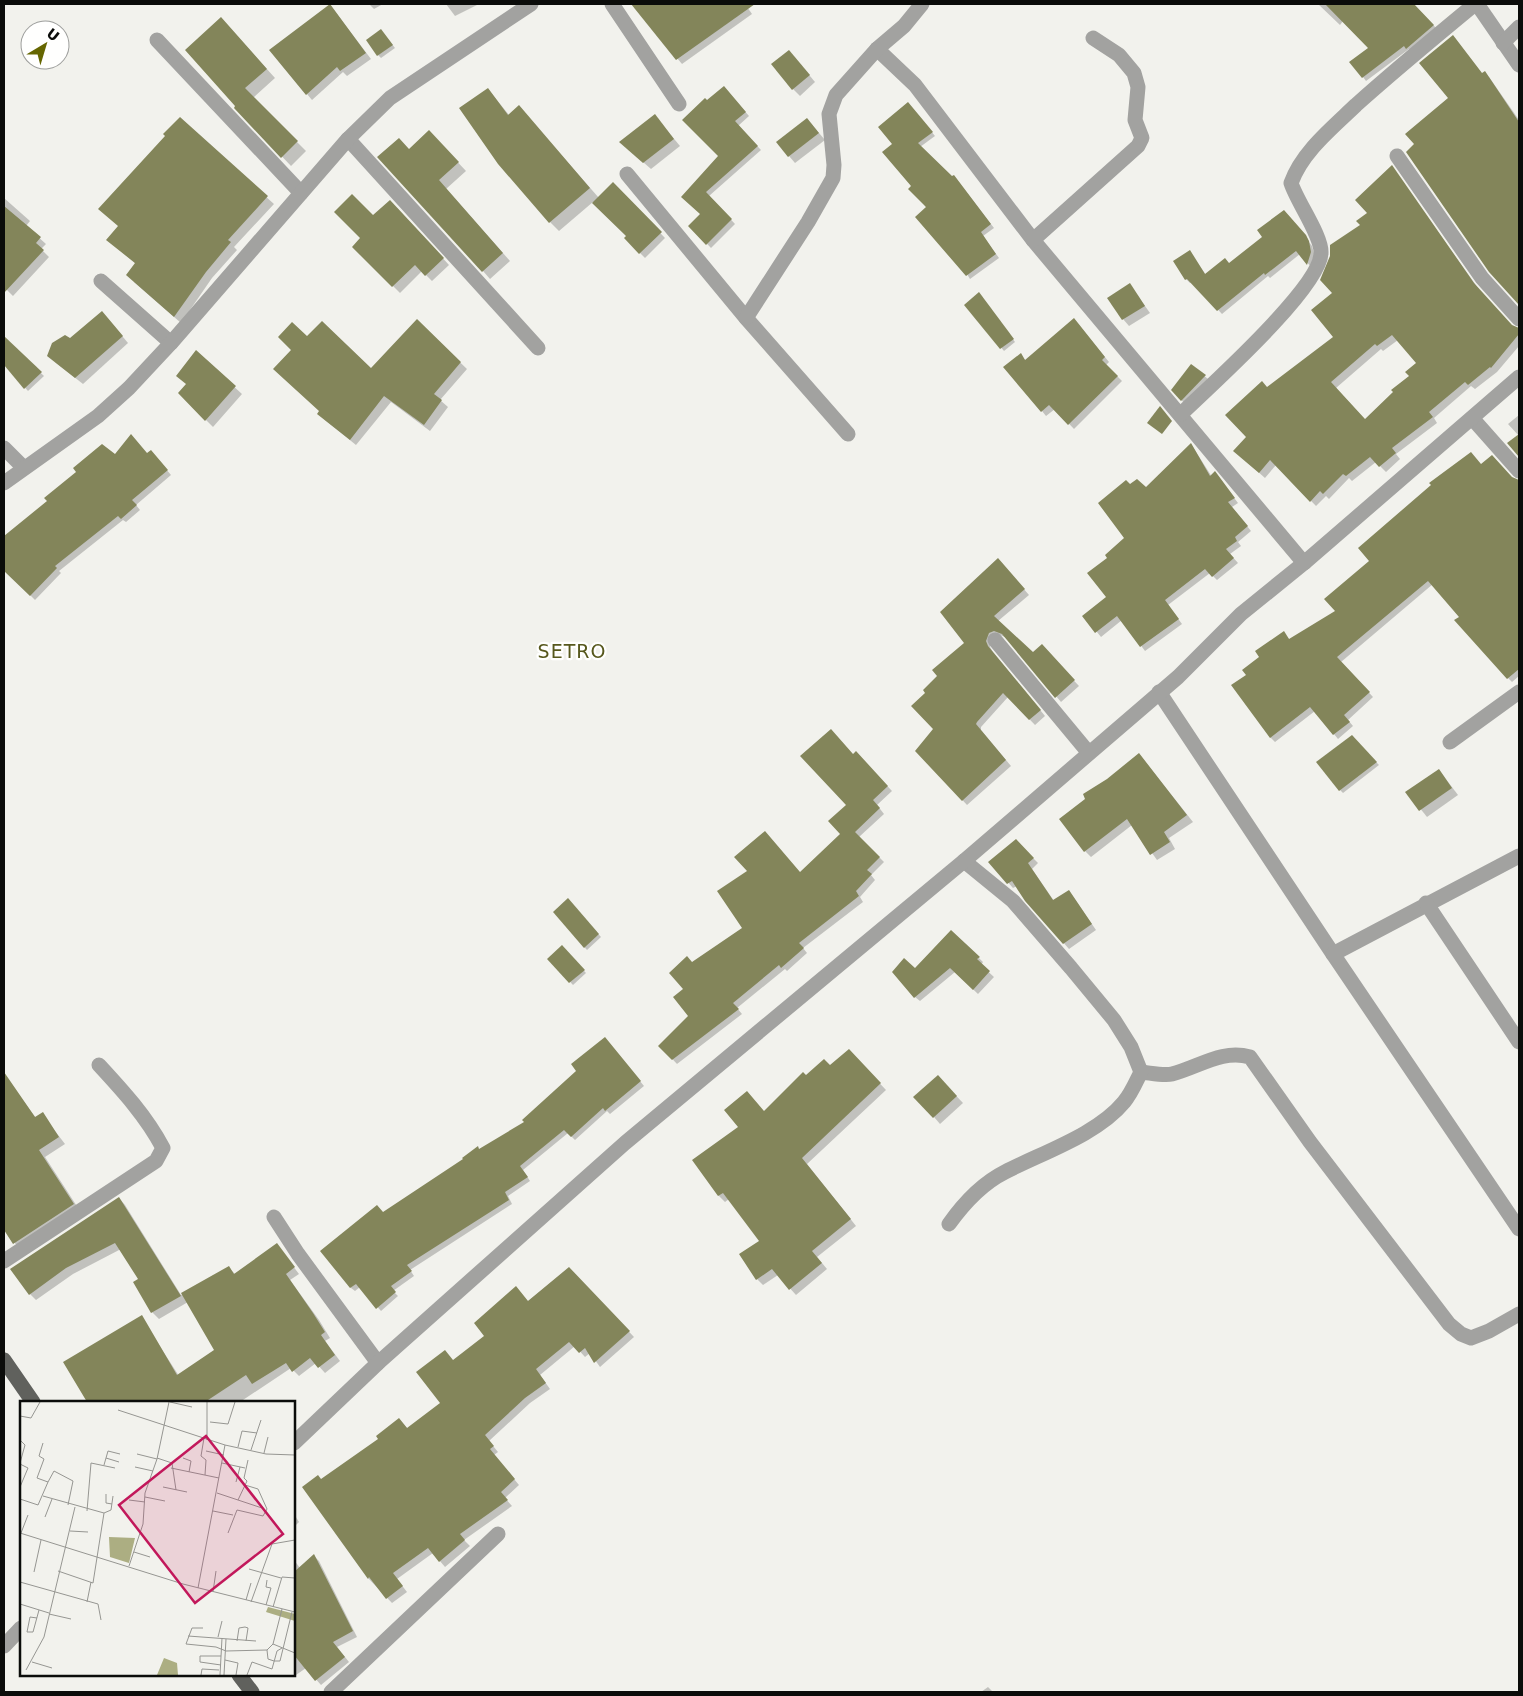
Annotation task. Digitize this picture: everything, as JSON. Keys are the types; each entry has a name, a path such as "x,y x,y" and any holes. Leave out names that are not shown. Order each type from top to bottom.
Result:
{"main road":[{"path":"4,1360 32,1401"},
{"path":"240,1676 252,1692"}],"street":[{"path":"4,483 98,416 129,388 171,343 348,139 390,98 511,9 531,4"},
{"path":"612,4 679,104"},
{"path":"746,318 808,222 833,178 834,165 829,114 836,95 877,49 904,26 922,4"},
{"path":"1182,414 1275,323 1300,293 1320,262 1322,252 1319,241 1291,183 1296,170 1334,126 1370,92 1476,4 1519,65"},
{"path":"1503,43 1519,27"},
{"path":"1033,240 1138,146 1142,138 1135,120 1138,87 1134,74 1119,55 1093,38"},
{"path":"157,40 301,193"},
{"path":"877,49 915,85 1033,240 1182,414 1304,563"},
{"path":"348,139 538,348"},
{"path":"1397,156 1482,278 1519,319"},
{"path":"627,174 746,318 848,434"},
{"path":"101,281 171,343"},
{"path":"295,1442 378,1363 625,1143 964,861 1088,752 1178,677 1241,614 1304,563 1519,377"},
{"path":"1472,418 1519,472"},
{"path":"4,448 24,468"},
{"path":"995,640 1088,752"},
{"path":"1159,692 1519,1229"},
{"path":"1450,742 1519,692"},
{"path":"1333,954 1426,903 1519,856"},
{"path":"949,1224 963,1205 980,1188 996,1177 1071,1141 1108,1117 1124,1102 1141,1072 1132,1047 1114,1020 1071,968 1013,901 964,861"},
{"path":"1426,903 1519,1042"},
{"path":"1141,1072 1170,1075 1216,1057 1236,1053 1250,1057 1310,1142 1449,1324 1461,1334 1471,1338 1489,1331 1519,1314"},
{"path":"4,1261 116,1189 156,1161 161,1154 163,1148 152,1128 130,1097 99,1065"},
{"path":"274,1217 298,1254 378,1363"},
{"path":"331,1692 498,1534"},
{"path":"4,1646 20,1629"}],"building":[{"path":"330,4 366,53 340,71 337,67 306,95 269,50"},
{"path":"631,4 755,4 676,60"},
{"path":"1325,4 1414,4 1434,25 1406,49 1404,46 1362,78 1349,62 1368,48"},
{"path":"221,17 267,69 245,88 298,141 281,158 234,108 235,106 185,50"},
{"path":"381,29 393,45 377,56 366,40"},
{"path":"1453,35 1482,73 1485,71 1519,122 1519,305 1489,272 1406,152 1414,144 1405,134 1448,98 1419,63"},
{"path":"789,50 810,75 792,90 771,64"},
{"path":"724,86 746,112 735,121 758,146 706,192 732,219 706,245 688,226 700,214 681,197 718,156 682,120 705,98 707,100"},
{"path":"488,88 508,115 519,105 590,188 549,223 498,164 459,108"},
{"path":"908,102 933,132 918,143 952,176 954,175 991,224 981,232 996,254 966,276 915,217 926,207 908,189 911,186 882,152 892,144 878,127"},
{"path":"655,114 674,139 643,163 619,142"},
{"path":"180,117 268,196 228,240 231,242 206,272 174,317 126,275 135,263 106,240 118,226 98,209"},
{"path":"807,118 819,133 788,157 776,142"},
{"path":"429,130 459,162 439,180 503,253 482,272 377,157 399,138 409,149"},
{"path":"1392,165 1474,283 1512,325 1519,328 1519,334 1491,368 1468,385 1465,382 1429,412 1433,417 1392,448 1396,453 1379,467 1370,457 1346,476 1343,474 1323,494 1320,491 1310,502 1270,460 1259,473 1233,451 1246,437 1225,415 1262,381 1267,387 1333,337 1311,310 1332,293 1320,280 1330,256 1330,245 1360,225 1356,221 1367,213 1355,200","holes":["1392,335 1416,363 1405,372 1409,376 1391,390 1393,392 1365,419 1331,382 1375,344 1377,346"]},
{"path":"613,182 662,232 639,254 624,238 626,236 592,203"},
{"path":"352,194 373,215 390,200 444,258 425,276 415,265 392,287 352,247 360,238 334,212"},
{"path":"4,206 41,237 36,243 44,250 4,293"},
{"path":"1284,210 1309,241 1311,252 1307,265 1296,251 1265,275 1264,273 1217,311 1187,279 1185,280 1173,261 1190,250 1205,274 1225,258 1229,263 1262,237 1257,230"},
{"path":"1130,283 1145,306 1122,320 1107,298"},
{"path":"979,292 1014,339 1000,349 964,305"},
{"path":"102,311 123,336 75,378 47,356 52,343 65,335 70,338"},
{"path":"1074,318 1105,357 1102,360 1118,376 1068,425 1049,405 1041,412 1003,367 1021,353 1025,360"},
{"path":"417,319 461,362 434,394 442,400 424,425 384,396 350,440 317,414 319,411 273,369 291,350 278,337 292,322 307,336 322,321 371,368"},
{"path":"4,336 42,372 24,389 4,365"},
{"path":"196,350 236,386 205,421 178,393 186,384 176,376"},
{"path":"1191,364 1206,375 1181,401 1171,390"},
{"path":"1160,406 1172,421 1162,434 1147,423"},
{"path":"131,434 147,453 151,450 168,470 132,500 137,505 121,519 118,516 55,566 57,568 30,596 4,571 4,536 47,501 44,498 76,472 73,468 102,444 115,454"},
{"path":"1519,434 1519,457 1507,443"},
{"path":"1191,443 1210,476 1215,471 1235,498 1228,502 1248,526 1235,537 1237,541 1226,549 1234,558 1212,577 1205,569 1165,600 1179,619 1140,647 1117,616 1095,633 1082,616 1106,597 1087,573 1107,558 1105,555 1124,538 1098,503 1126,480 1130,484 1137,479 1146,487"},
{"path":"1471,452 1481,464 1492,455 1512,477 1519,480 1519,669 1507,679 1454,620 1459,617 1428,581 1337,657 1370,692 1344,715 1350,722 1333,735 1310,707 1270,738 1231,685 1246,675 1242,670 1259,657 1255,651 1284,631 1289,639 1335,611 1324,599 1369,561 1358,548 1431,485 1429,483"},
{"path":"998,558 1025,589 994,616 1033,652 1042,644 1075,680 1055,698 1002,634 994,631 989,633 986,641 988,646 1041,710 1029,720 1003,693 977,722 976,724 1006,760 962,801 915,751 933,729 911,706 925,693 923,690 937,676 932,670 964,643 940,612"},
{"path":"831,729 853,754 856,751 888,786 873,800 880,808 855,832 880,857 867,870 872,874 856,891 859,896 799,943 804,948 781,968 779,965 733,1003 739,1009 672,1060 658,1046 688,1016 673,997 683,989 669,973 687,956 692,962 742,928 717,891 747,871 734,857 765,831 800,872 840,834 828,821 846,805 800,756"},
{"path":"1352,735 1377,762 1339,791 1316,762"},
{"path":"1139,753 1187,815 1164,832 1170,842 1150,855 1127,819 1084,852 1059,819 1085,799 1083,794 1107,779"},
{"path":"1439,769 1452,788 1419,811 1405,792"},
{"path":"1016,839 1034,858 1028,863 1053,900 1069,890 1092,924 1063,944 1025,901 1012,881 1007,884 988,862"},
{"path":"568,898 599,934 584,948 553,912"},
{"path":"951,930 980,957 977,959 990,971 973,990 950,968 914,998 892,972 904,958 915,968"},
{"path":"562,945 585,970 569,983 547,959"},
{"path":"605,1037 641,1081 605,1111 603,1108 571,1137 564,1130 520,1166 528,1177 505,1192 509,1200 407,1265 412,1271 391,1286 396,1292 376,1309 356,1284 350,1288 320,1251 377,1205 383,1212 463,1159 478,1146 479,1149 524,1122 522,1120 576,1071 571,1064"},
{"path":"849,1049 881,1083 802,1158 851,1219 812,1251 822,1263 789,1290 772,1269 756,1280 739,1254 759,1241 723,1193 718,1196 692,1160 738,1127 724,1110 747,1091 764,1111 803,1072 806,1075 824,1059 830,1065"},
{"path":"4,1072 35,1117 43,1112 59,1137 39,1150 74,1204 13,1244 4,1230"},
{"path":"938,1075 957,1096 933,1118 913,1097"},
{"path":"119,1197 181,1296 151,1313 133,1282 138,1279 115,1243 66,1268 29,1295 10,1269"},
{"path":"277,1243 295,1267 286,1274 325,1332 321,1335 335,1355 318,1368 310,1358 292,1372 286,1363 252,1384 246,1375 207,1401 86,1401 63,1362 142,1315 177,1375 214,1350 181,1293 229,1266 234,1274"},
{"path":"569,1267 630,1331 594,1363 585,1348 579,1353 569,1342 536,1369 546,1383 525,1398 485,1435 494,1446 490,1449 515,1479 501,1492 508,1500 460,1534 465,1540 439,1562 428,1548 393,1573 403,1586 386,1599 369,1577 368,1579 302,1487 318,1475 321,1479 378,1439 376,1436 399,1418 407,1428 440,1403 416,1372 445,1350 453,1360 484,1336 474,1323 516,1286 528,1301"},
{"path":"314,1554 353,1631 333,1642 345,1657 315,1681 295,1656 295,1571"}],"district":[{"name":"SETRO","path":"572,651"}]}
